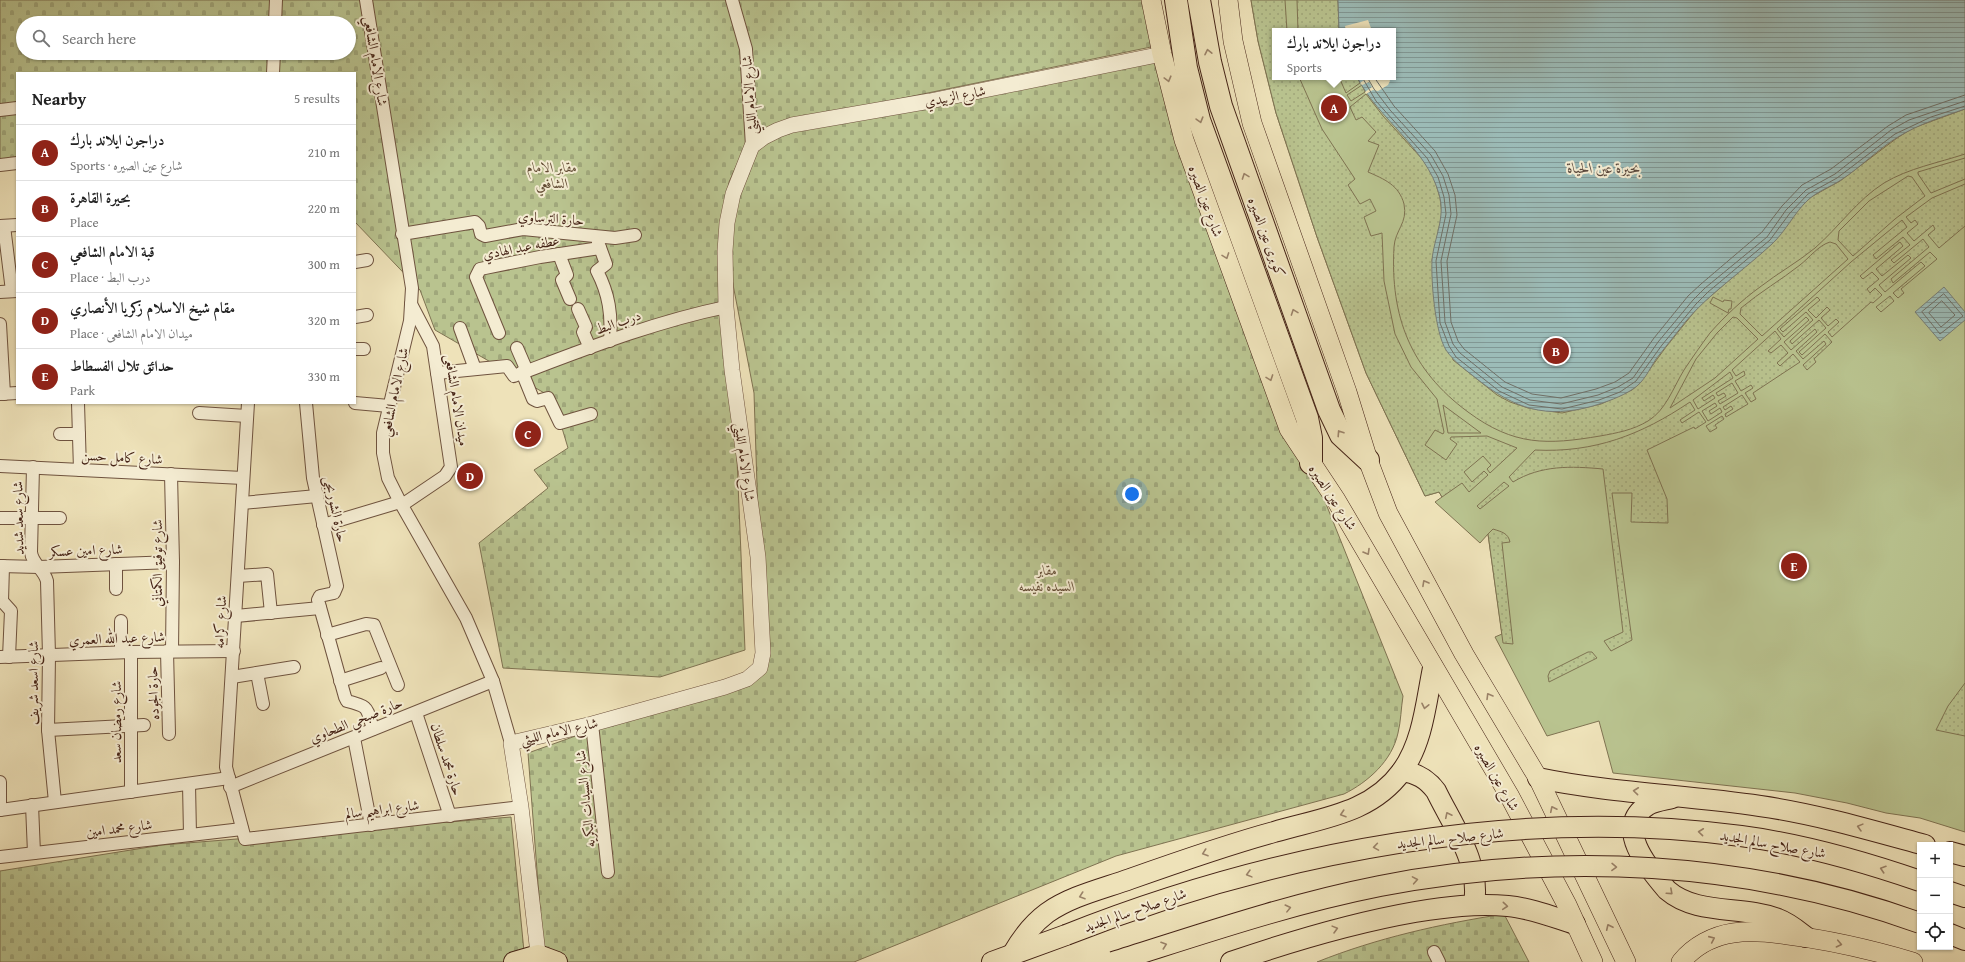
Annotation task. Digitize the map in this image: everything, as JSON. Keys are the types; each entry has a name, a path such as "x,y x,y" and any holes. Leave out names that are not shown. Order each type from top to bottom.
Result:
{"highway":[{"name":"كوبرى عين الصيره","path":"1176,0 1186,68 1199,120 1307,418 1311,438 1311,463"},
{"name":"كوبرى عين الصيره","path":"1199,0 1210,62 1221,106 1329,410 1341,435 1368,460"},
{"path":"1012,955 1027,932 1036,923 1046,914 1071,899 1234,843 1347,813 1372,800 1389,786 1402,771 1412,753 1419,734 1433,668"},
{"path":"1402,771 1419,775 1427,780 1436,791 1472,867 1476,884 1474,904"},
{"path":"1538,778 1805,814 1917,843"},
{"path":"1679,796 1646,806 1637,816 1632,832 1636,847 1667,890 1677,898 1689,904 1777,918 1793,926 1806,937"},
{"name":"شارع صلاح سالم الجديد","path":"992,962 1166,898 1276,867 1394,844 1522,831 1572,828 1653,828 1743,836 1832,854 1917,880"},
{"path":"1953,853 1965,856"},
{"path":"1113,962 1227,925 1348,893 1427,878 1523,868 1619,867 1675,869 1731,876 1842,898 1917,923"},
{"path":"1953,893 1965,897"},
{"path":"1231,962 1284,944 1350,926 1453,906 1474,904 1516,907 1575,924"},
{"path":"1953,935 1965,940"},
{"path":"514,962 539,958 557,962"}],"main road":[{"name":"شارع عين الصيره","path":"1152,0 1162,54 1184,140 1289,430 1336,500 1433,668 1509,795 1575,924 1590,961"},
{"path":"1228,0 1233,41 1252,123 1351,405 1368,460 1388,512 1412,561 1464,654 1538,778 1626,962"},
{"path":"1681,962 1702,944 1722,935 1734,932 1759,931 1806,937 1863,949 1913,962"}],"street":[{"path":"275,16 276,0"},
{"name":"شارع الامام الشافعي","path":"366,0 402,234 412,288 410,321 383,433 383,454 388,478 401,504 466,618 493,681 511,743 521,807 539,958"},
{"name":"شارع الامام الليثي","path":"511,743 592,724 725,687 747,679 760,668 763,653 758,557 732,370 724,279 727,223 733,194 752,146 746,49 732,0"},
{"name":"شارع الزبيدي","path":"752,146 764,137 792,125 938,99 1162,54"},
{"path":"273,72 274,60"},
{"path":"0,110 16,108"},
{"path":"0,165 16,163"},
{"name":"حارة الترساوي","path":"402,234 475,222 479,226 483,236 523,229 615,238 635,236"},
{"path":"10,292 2,226 16,225"},
{"path":"596,236 606,265 597,271 605,286 610,304 612,323 610,341"},
{"name":"عطفه عبد الهادي","path":"499,333 476,277 480,269 600,248"},
{"path":"559,254 567,275 562,280 570,299"},
{"name":"ميدان الامام الشافعى","path":"401,504 444,476 451,467 433,346 411,304"},
{"name":"درب البط","path":"524,372 610,341 695,313 726,307"},
{"path":"578,309 586,327 583,332 590,348"},
{"path":"356,317 368,315"},
{"path":"0,324 2,394 16,393"},
{"path":"460,328 475,369"},
{"path":"517,348 533,399 537,400 548,398 560,423 591,414"},
{"path":"437,373 507,366 513,376 524,372"},
{"path":"356,402 389,406"},
{"path":"78,404 80,470"},
{"name":"شارع كرامه","path":"244,834 226,768 248,404"},
{"name":"حارة الشوربجى","path":"306,404 313,478 337,586 334,593 318,598 320,608"},
{"path":"199,413 247,416"},
{"path":"60,434 79,434"},
{"name":"شارع كامل حسن","path":"0,466 243,478"},
{"name":"شارع سعد شديد","path":"33,467 31,556 39,567"},
{"name":"شارع توفيق الكمتاني","path":"169,651 173,562 171,474"},
{"path":"242,503 317,496"},
{"path":"323,525 401,504"},
{"path":"0,518 60,518"},
{"name":"شارع امين عسكر","path":"1,566 39,567 173,562"},
{"path":"116,564 116,589"},
{"path":"1,566 2,601 9,607 11,613 5,657"},
{"name":"شارع اسعد شريف","path":"39,567 44,573 46,581 49,655 48,730 54,802"},
{"path":"238,576 267,574 271,613"},
{"path":"236,616 320,608 347,701 362,705 366,709 374,729"},
{"name":"شارع رمضان سعد","path":"121,621 126,652 131,726 131,792"},
{"path":"327,635 366,624 374,625 398,685"},
{"name":"حارة الجوده","path":"169,651 170,734"},
{"name":"شارع عبد الله العمري","path":"5,657 126,652 234,651"},
{"path":"232,677 294,667"},
{"path":"340,681 381,668"},
{"path":"257,673 263,704"},
{"name":"حارة صبحي الطحاوي","path":"0,810 189,784 229,783 354,738 493,681"},
{"name":"حارة محمد سلطان","path":"416,713 450,816"},
{"name":"شارع السيدات البكريه","path":"592,724 608,872"},
{"path":"48,730 144,725"},
{"path":"354,738 371,825"},
{"path":"0,782 0,810"},
{"path":"189,784 190,835"},
{"path":"32,805 34,853"},
{"name":"شارع ابراهيم سالم","path":"244,834 371,825 521,807"},
{"name":"شارع محمد امين","path":"0,857 190,835 244,834"}],"green space":[{"name":"مقابر الامام الشافعي","path":"0,0 1146,0 1151,47 777,124 744,149 729,182 718,269 735,411 745,650 660,677 503,668 479,543 548,488 534,470 568,448 553,398 435,330 420,290 356,223 356,72 16,72 16,164 0,165"},
{"path":"1251,0 1965,0 1965,832 1920,818 1886,813 1847,803 1795,793 1613,773 1599,721 1547,736 1495,637 1502,634 1488,534 1480,543 1435,502 1442,497 1439,492 1425,496 1366,373 1317,237 1276,113 1258,41"},
{"path":"1251,0 1285,0 1287,28 1272,28 1272,80 1300,80 1322,129 1355,179 1348,185 1360,204 1370,199 1376,211 1364,217 1371,236 1382,233 1384,281 1395,334 1411,367 1437,399 1444,432 1443,434 1435,430 1425,445 1446,460 1457,444 1450,439 1451,437 1487,436 1517,448 1490,473 1487,469 1491,465 1483,456 1464,472 1472,482 1484,471 1488,475 1469,492 1462,483 1442,497 1439,492 1425,496 1366,373 1317,237 1276,113 1258,41"},
{"path":"1297,0 1338,0 1339,28 1298,28"},
{"name":"مقابر السيده نفيسه","path":"1158,62 1181,142 1403,696 1398,733 1395,743 1385,761 1370,777 1344,794 1116,856 854,962 544,962 528,753 763,669 754,393 730,269 732,212 759,146 779,134"},
{"path":"1340,80 1358,80 1360,83 1346,93"},
{"path":"1362,85 1365,92 1351,101 1347,95"},
{"path":"1366,94 1383,116 1424,161 1434,178 1440,198 1442,214 1432,260 1453,360 1497,395 1510,402 1528,408 1562,413 1601,404 1632,390 1639,384 1699,306 1773,243 1793,215 1811,197 1840,181 1897,138 1913,128 1965,109 1965,154 1903,173 1884,183 1865,197 1815,248 1753,292 1721,321 1710,333 1687,365 1660,411 1648,421 1631,429 1613,434 1563,441 1531,440 1516,437 1501,431 1468,412 1448,396 1418,360 1408,340 1401,319 1396,296 1394,247 1403,221 1405,211 1404,204 1402,197 1395,187 1385,180 1368,172 1379,145 1368,141 1376,132 1362,117 1356,120 1350,107","holes":["1713,297 1723,302 1724,300 1732,301 1731,309 1729,309 1728,313 1710,303"]},
{"path":"1965,158 1965,179 1931,193 1918,174 1918,172"},
{"path":"1908,176 1912,177 1925,196 1895,219 1853,256 1838,240 1839,231 1869,201"},
{"path":"1965,184 1965,226 1939,248 1928,235 1935,229 1933,225 1914,241 1907,233 1918,224 1915,220 1911,223 1906,217 1932,198"},
{"path":"1902,220 1907,227 1873,255 1876,259 1903,237 1910,245 1891,260 1894,263 1923,239 1929,247 1891,279 1893,283 1930,252 1937,259 1901,289 1904,293 1898,298 1893,293 1925,266 1921,262 1885,292 1879,285 1911,258 1908,255 1882,276 1876,269 1903,246 1900,242 1860,276 1863,279 1872,272 1879,279 1867,289 1870,293 1875,288 1882,295 1873,303 1871,302 1832,337 1828,332 1839,322 1836,319 1828,326 1821,318 1830,310 1827,307 1816,318 1808,310 1820,300 1817,297 1780,329 1783,332 1806,312 1813,320 1790,341 1792,344 1819,320 1826,328 1799,352 1802,355 1825,334 1832,342 1814,359 1816,362 1807,370 1803,365 1826,344 1824,341 1803,359 1796,351 1817,332 1815,329 1791,350 1784,342 1809,320 1806,317 1784,337 1777,329 1851,262"},
{"path":"1830,242 1836,244 1848,259 1762,336 1740,314 1741,308 1800,265 1818,249"},
{"path":"1890,296 1894,301 1881,312 1876,307"},
{"path":"1733,317 1737,318 1758,339 1715,378 1670,408 1696,359 1717,333"},
{"path":"1775,331 1781,339 1768,351 1771,353 1781,345 1788,353 1777,363 1780,366 1793,354 1800,362 1753,393 1756,399 1751,402 1745,393 1753,388 1751,385 1741,391 1735,381 1745,375 1744,371 1736,376 1732,370"},
{"path":"1730,372 1733,378 1702,398 1704,401 1713,395 1715,398 1698,409 1693,400"},
{"path":"1732,383 1738,393 1720,404 1718,401 1726,396 1724,393 1718,396 1716,393"},
{"path":"1742,395 1748,404 1726,417 1725,414 1733,409 1731,406 1725,410 1723,407"},
{"path":"1690,402 1695,410 1680,420 1682,423 1699,412 1706,422 1695,429 1694,427 1647,450 1667,499 1668,523 1631,522 1632,493 1612,493 1632,640 1611,651 1604,641 1623,632 1603,469 1579,467 1556,468 1534,472 1513,482 1509,477 1535,450 1577,448 1616,440 1653,424"},
{"path":"1715,403 1717,406 1709,411 1711,414 1720,408 1722,412 1708,421 1702,411"},
{"path":"1443,405 1481,433 1448,433"},
{"path":"1722,416 1724,419 1715,425 1717,428 1710,432 1706,426"},
{"path":"1504,482 1509,486 1480,509 1477,506"},
{"path":"1493,529 1506,535 1510,542 1502,543 1513,644 1503,643 1488,534"},
{"path":"1588,652 1592,652 1597,658 1549,682 1548,676 1550,671"},
{"path":"1965,683 1965,736 1936,730 1948,706"},
{"path":"511,817 525,962 0,962 0,871 162,845"},
{"path":"1504,914 1529,962 1317,962 1340,953 1409,933 1456,922"}],"water":[{"name":"بحيرة عين الحياة","path":"1338,0 1965,0 1965,109 1906,132 1883,147 1848,175 1808,200 1772,244 1696,310 1656,359 1643,379 1633,389 1618,397 1593,406 1576,410 1546,411 1532,409 1505,398 1464,369 1446,350 1442,342 1436,319 1432,281 1433,252 1441,211 1439,194 1433,177 1424,162 1377,107 1359,80 1396,80 1396,28 1339,28"},
{"path":"1944,287 1965,312 1965,320 1940,341 1915,312"}],"pier":[{"path":"1368,20 1371,28 1345,28 1345,26"},
{"path":"1364,80 1390,81 1388,85 1378,91 1373,90 1366,94 1365,92 1372,87 1369,82 1362,85 1360,83"}],"place":[{"name":"دراجون ايلاند بارك","path":"1334,108"},
{"name":"بحيرة القاهرة","path":"1556,351"},
{"name":"قبة الامام الشافعي","path":"528,434"},
{"name":"مقام شيخ الاسلام زكريا الأنصاري","path":"470,476"},
{"name":"حدائق تلال الفسطاط","path":"1794,566"}]}
